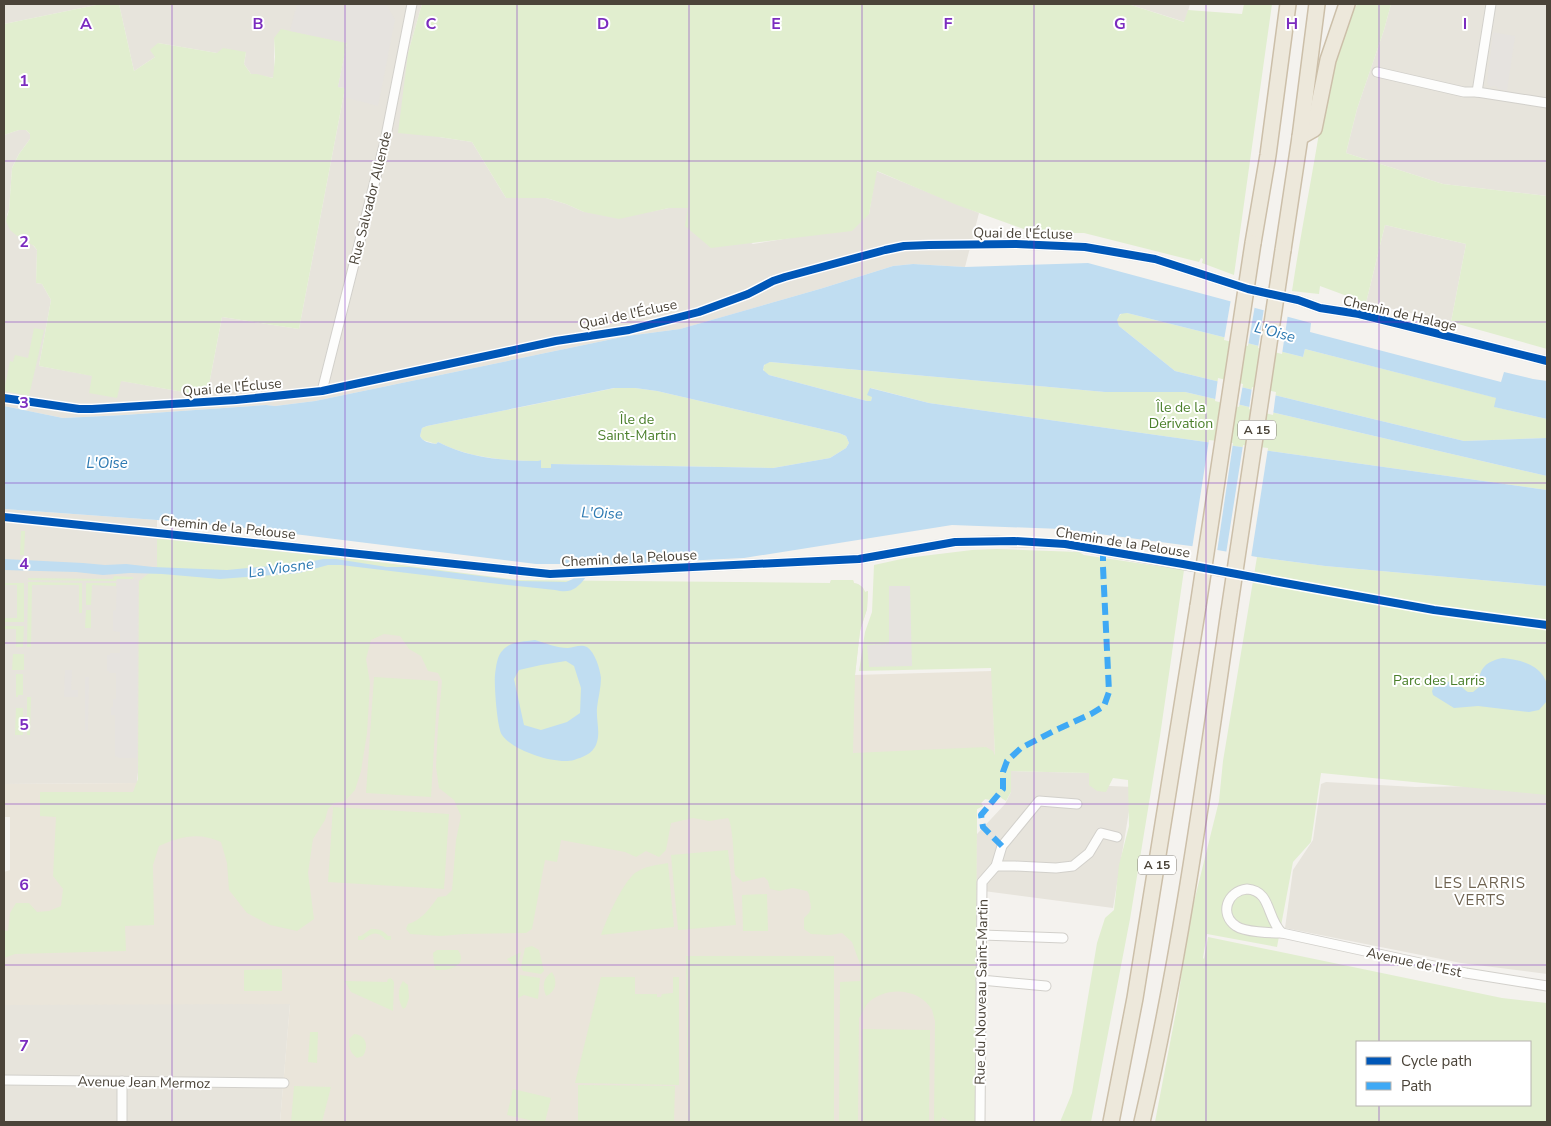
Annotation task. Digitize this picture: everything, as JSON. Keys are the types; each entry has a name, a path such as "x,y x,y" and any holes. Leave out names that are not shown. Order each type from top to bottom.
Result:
{"highway":[{"name":"A 15","path":"1111,1122 1135,998 1198,606 1268,155 1288,4"},
{"name":"A 15","path":"1142,1122 1168,1002 1196,835 1300,137 1317,4"},
{"path":"1300,137 1314,129 1328,60 1347,4"}],"street":[{"name":"Rue Salvador Allende","path":"322,391 385,141 412,4"},
{"path":"1477,92 1491,4"},
{"path":"1377,72 1464,92 1477,92 1547,104"},
{"name":"Quai de l'Écluse","path":"4,398 79,409 92,409 236,400 322,391 556,341 629,330 699,312 748,294 772,281 785,277 904,246 1016,244 1085,248 1155,259 1248,289"},
{"name":"Chemin de Halage","path":"1248,289 1302,301 1320,308 1359,314 1547,361"},
{"name":"Chemin de la Pelouse","path":"4,517 550,574 859,559 955,542 1002,541 1065,544 1253,577"},
{"name":"Rue du Nouveau Saint-Martin","path":"980,1122 982,882 996,866 1002,846 1039,801 1077,804"},
{"path":"996,866 1056,868 1074,866 1089,853 1101,833 1117,836"},
{"name":"Avenue de l'Est","path":"1282,933 1273,921 1265,899 1260,892 1247,889 1232,895 1228,901 1227,911 1230,919 1236,926 1264,933 1282,933 1450,970 1547,986"},
{"path":"982,935 1062,938"},
{"path":"981,980 1046,986"},
{"name":"Avenue Jean Mermoz","path":"4,1080 284,1083"},
{"path":"122,1081 122,1122"}],"shaded area":[{"path":"4,4 101,4 4,24"},
{"path":"119,4 422,4 408,53 439,137 472,142 506,198 546,198 584,212 649,212 669,208 689,208 753,244 802,236 869,214 876,171 979,213 965,267 913,264 893,266 680,329 627,336 315,401 275,406 266,405 63,418 4,406 4,135 19,130 26,130 30,134 30,139 12,168 7,215 37,250 36,283 42,284 51,300 39,366 200,395 202,389 208,390 222,317 299,329 345,88 338,87 347,43 274,38 274,78 251,74 244,64 246,52 217,53 158,43 155,57 134,71"},
{"path":"297,4 386,4 395,20 378,106 344,97 345,88 338,87 347,43 290,31"},
{"path":"1128,4 1190,4 1185,22"},
{"path":"1391,4 1547,4 1547,196 1443,184 1346,153 1357,109"},
{"path":"1493,32 1515,36 1507,91 1498,89 1496,86 1490,87 1487,82"},
{"path":"1385,225 1466,244 1451,322 1366,303"},
{"path":"4,509 157,520 157,567 137,783 4,784"},
{"path":"267,577 565,593 830,583 831,580 853,580 865,592 868,591 867,609 860,631 855,675 992,671 995,758 992,800 985,799 981,803 983,806 977,809 975,1122 280,1122 290,1004 4,1005 4,872 10,870 10,817 4,817 4,784 137,783"},
{"path":"117,579 138,580 137,758 119,758 115,756 115,715 111,715 111,707 113,707 113,699 116,699 116,673 109,673 107,671 107,655 110,655 110,653 120,653 120,632 113,631 113,611 116,610"},
{"path":"889,586 910,586 912,666 869,667 867,645 889,644"},
{"path":"65,670 72,670 71,690 78,690 78,697 64,697"},
{"path":"85,677 89,677 88,731 85,731"},
{"path":"1011,771 1089,773 1089,785 1133,787 1113,908 976,890 977,834 1005,804 1011,792"},
{"path":"1326,782 1415,787 1489,786 1547,793 1547,974 1461,963 1285,928 1293,870 1313,840 1321,784"},
{"path":"4,1004 290,1004 280,1122 4,1122"}],"green space":[{"path":"101,4 119,4 134,71 155,57 150,50 158,43 217,53 223,48 246,52 244,64 251,74 273,78 274,38 281,29 347,43 338,87 345,88 299,329 222,317 208,390 202,389 200,395 121,381 117,398 89,393 92,376 39,366 51,300 42,284 36,283 37,250 10,230 6,221 9,210 12,168 30,139 30,134 26,130 19,130 4,135 4,24"},
{"path":"422,4 1128,4 1184,22 1188,10 1242,14 1244,4 1272,4 1234,275 1202,263 1203,259 1201,258 1199,262 1084,233 1035,233 957,205 877,171 869,214 852,231 711,248 685,226 688,208 669,208 619,219 584,212 546,198 506,198 472,142 398,133 408,53"},
{"path":"1357,4 1391,4 1357,109 1346,153 1443,184 1547,196 1547,349 1451,322 1466,244 1385,225 1366,303 1320,286 1319,294 1292,291 1327,95 1342,39"},
{"name":"Île de la Dérivation","path":"1122,313 1303,357 1305,349 1497,398 1495,407 1547,419 1547,438 1464,441 1175,371 1119,326 1117,318"},
{"path":"34,328 44,330 29,396 4,391 10,361 13,362 15,355 28,358"},
{"name":"Île de la Dérivation","path":"770,362 1105,392 1185,392 1547,476 1547,490 929,403 871,388 871,401 867,401 769,375 764,372 763,368 765,364"},
{"name":"Île de Saint-Martin","path":"615,388 657,391 839,433 846,436 849,443 846,448 830,458 773,468 552,464 551,468 541,468 541,460 513,460 475,455 438,442 436,444 423,440 420,436 422,428 427,426"},
{"path":"21,531 25,531 24,555 20,555"},
{"path":"157,538 270,548 518,580 830,583 831,580 853,580 865,592 868,591 867,609 860,631 855,675 853,753 986,747 993,751 995,756 991,668 859,671 865,632 872,612 874,565 906,558 997,549 1079,552 1084,555 1184,570 1160,736 1130,919 1091,1122 1060,1122 1072,1093 1097,943 1105,918 1114,910 1119,865 1129,826 1128,780 1113,778 1106,792 1097,791 1089,785 1089,773 1011,771 1011,792 1006,801 995,794 992,800 985,799 981,803 983,806 977,809 975,1122 951,1122 942,1117 941,1122 934,1122 935,1021 932,1010 919,997 910,993 892,992 874,998 867,1004 859,1018 858,1122 839,1122 840,982 860,981 860,964 852,942 842,933 830,935 811,934 804,929 804,918 811,908 807,891 793,888 779,891 770,889 768,881 764,877 743,882 735,875 732,836 728,818 709,821 693,818 671,823 666,850 659,857 646,851 636,857 625,852 561,840 557,862 545,860 532,929 526,933 441,936 410,934 406,929 408,924 422,917 438,897 446,896 452,890 456,840 461,816 454,800 439,788 436,767 442,681 438,673 428,671 421,656 409,649 400,636 384,634 371,640 366,659 370,683 367,733 361,771 355,790 345,801 334,803 328,809 325,820 313,839 308,873 314,919 297,931 270,925 247,913 229,890 227,863 221,842 205,837 190,836 159,846 153,865 154,925 125,926 126,951 15,954 4,958 4,931 8,931 10,913 16,903 29,903 37,912 49,911 61,906 63,889 53,876 56,817 40,816 40,792 133,792 138,779 139,581 157,567"},
{"name":"Parc des Larris","path":"1257,557 1325,566 1547,586 1547,795 1321,773 1311,842 1293,862 1277,947 1207,934 1203,958 1208,937 1502,998 1547,1003 1547,1122 1155,1122 1178,1001 1187,930 1219,801 1223,761"},
{"path":"114,576 133,577 133,579 117,579 116,581 28,580 28,578 113,579"},
{"path":"28,582 82,583 82,613 79,613 79,585 32,585 31,647 27,647"},
{"path":"4,583 24,583 24,622 4,622 4,618 17,618 17,585 4,585"},
{"path":"86,583 116,583 116,586 92,585 91,605 86,605"},
{"path":"86,610 91,610 91,628 85,628"},
{"path":"4,626 24,626 23,647 16,647 16,629 4,629"},
{"path":"13,654 24,654 24,670 12,670"},
{"path":"16,674 23,674 23,695 18,695 18,697 16,697"},
{"path":"374,677 438,681 431,797 366,793"},
{"path":"27,697 31,697 30,735 27,735"},
{"path":"16,708 23,708 23,735 15,735"},
{"path":"333,807 449,814 444,889 328,882"},
{"path":"728,850 736,925 678,930 671,855"},
{"path":"668,863 674,927 601,935 615,902 630,878 643,869"},
{"path":"767,894 768,931 743,931 742,895"},
{"path":"371,929 383,931 388,936 391,936 391,940 386,940 380,935 375,934 369,935 363,940 358,940 358,936"},
{"path":"532,946 539,950 544,971 541,974 523,971 521,967 525,948"},
{"path":"437,950 458,950 461,955 459,964 446,970 436,970 433,953"},
{"path":"521,952 517,967 507,959"},
{"path":"686,956 834,956 834,1122 688,1122"},
{"path":"282,969 282,991 244,991 244,970"},
{"path":"552,972 555,986 552,992 546,996 544,982"},
{"path":"520,975 540,978 538,999 524,995 518,998"},
{"path":"601,977 635,977 635,994 657,994 657,997 661,997 662,994 673,993 673,977 679,977 679,1085 575,1083"},
{"path":"391,978 394,982 393,1011 351,992 345,981 387,982"},
{"path":"403,981 408,985 409,998 406,1007 403,1009 399,995"},
{"path":"862,1029 930,1030 929,1122 861,1122"},
{"path":"310,1032 318,1032 317,1063 308,1062"},
{"path":"354,1034 361,1036 366,1045 363,1056 357,1058 351,1052 349,1045 349,1039"},
{"path":"578,1085 675,1086 674,1122 578,1122"},
{"path":"294,1086 331,1087 322,1122 291,1122"},
{"path":"513,1089 551,1098 545,1122 507,1115"}],"water":[{"name":"L'Oise","path":"1088,263 1311,323 1310,332 1501,382 1504,372 1547,381 1547,419 1494,407 1496,398 1305,349 1303,357 1127,313 1120,314 1117,320 1119,326 1175,371 1464,441 1547,438 1547,476 1185,392 1105,392 770,362 764,365 763,370 769,375 867,401 871,401 872,397 867,395 870,388 929,403 1547,490 1547,586 1325,566 1061,529 952,525 744,558 583,566 578,564 536,564 246,528 4,509 4,406 63,418 266,405 275,406 315,401 627,336 680,329 893,266 913,264 965,267","holes":["614,388 657,391 839,433 846,436 849,443 846,448 830,458 773,468 551,464 551,468 541,468 541,460 512,460 474,455 438,442 436,444 427,442 420,436 422,428 427,426"]},
{"name":"La Viosne","path":"4,559 227,570 336,559 387,567 409,567 520,581 566,582 573,579 576,575 586,577 573,590 565,591 341,565 328,565 299,573 220,579 162,574 130,573 103,575 76,572 4,570"},
{"path":"535,640 564,648 585,646 590,649 598,666 601,686 597,708 598,736 596,745 590,753 574,760 546,759 535,755 515,746 500,731 495,687 498,658 501,652 510,645","holes":["566,661 574,666 581,688 580,713 567,722 541,730 524,725 514,679 519,670"]},
{"path":"1503,658 1529,664 1544,677 1547,684 1547,701 1539,710 1529,712 1478,706 1454,708 1433,695 1434,686 1446,682 1455,683 1468,692 1473,692 1479,687 1481,671 1484,667 1492,661"}],"pier":[{"path":"1231,299 1255,305 1248,346 1224,340"},
{"path":"1264,308 1288,314 1282,354 1258,348"},
{"path":"1218,378 1243,384 1239,407 1215,401"},
{"path":"1252,387 1276,392 1273,415 1249,409"},
{"path":"1209,440 1233,443 1217,552 1192,549"},
{"path":"1243,445 1268,448 1251,558 1226,554"}],"marked path":[{"path":"1002,846 983,827 981,815 1003,789 1003,772 1007,761 1021,748 1104,706 1109,692 1103,550"}],"cycle path":[{"path":"4,398 79,409 92,409 236,400 322,391 556,341 629,330 699,312 748,294 785,277 885,250 904,246 929,245 1016,244 1085,247 1155,259 1248,289 1298,300 1320,308 1359,314 1547,361"},
{"path":"4,517 550,574 859,559 955,542 1014,541 1065,544 1434,610 1547,625"}],"district":[{"name":"LES LARRIS VERTS","path":"1480,892"}]}
